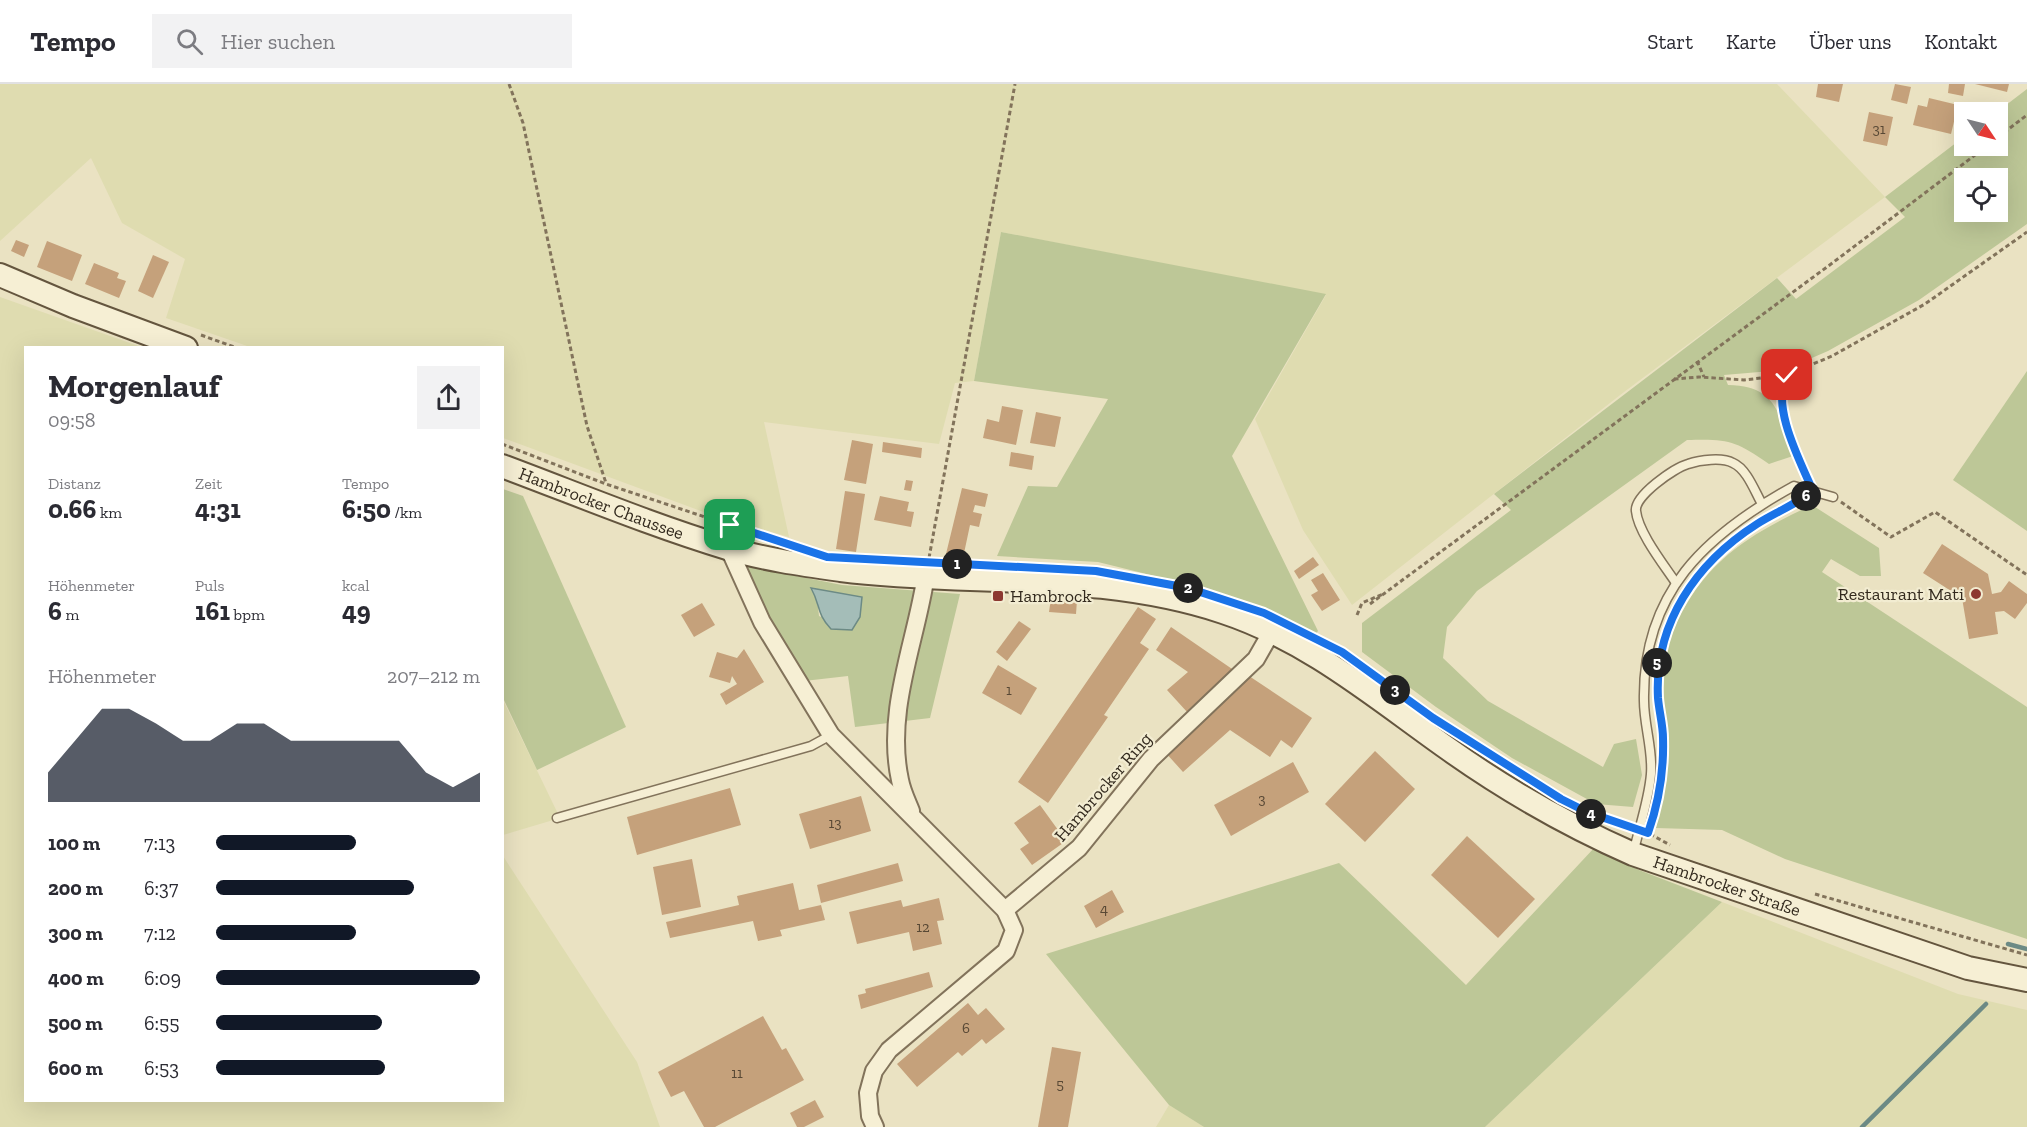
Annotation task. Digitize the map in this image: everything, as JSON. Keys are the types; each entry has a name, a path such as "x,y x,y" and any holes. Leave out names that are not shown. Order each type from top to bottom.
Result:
{"street":[{"path":"0,275 73,306 181,346"},
{"name":"Hambrocker Chaussee","path":"504,467 729,549 842,570 928,569 1111,587 1172,597 1225,612 1272,631 1339,669 1448,749"},
{"path":"729,549 762,622 831,735 1005,910 1014,930 1006,951 890,1050 874,1071 868,1092 870,1116 875,1127"},
{"path":"913,818 900,780 897,735 900,696 928,569"},
{"name":"Hambrocker Ring","path":"1005,910 1079,848 1151,759 1256,659 1272,631"},
{"name":"Hambrocker Straße","path":"1448,749 1542,810 1633,854 1968,968 2027,980"}],"lane":[{"path":"1676,583 1638,523 1635,509 1642,495 1678,467 1690,463 1722,460 1742,468 1762,504"},
{"path":"1633,854 1651,773 1644,702 1645,652 1656,617 1676,583 1712,540 1762,504 1794,486 1833,497"},
{"path":"557,818 811,746 831,735"}],"path":[{"path":"509,84 523,123 587,426 614,507"},
{"path":"928,569 1015,84"},
{"path":"2008,130 2027,116"},
{"path":"1370,604 1974,156"},
{"path":"1672,380 1704,377 1744,380 1787,375 1832,356 1925,304 2027,232"},
{"path":"1697,362 1704,377"},
{"path":"1759,523 1799,502 1813,491 1781,406 1781,386 1787,375"},
{"path":"504,445 606,483 773,539"},
{"path":"1833,497 1891,537 1935,512 2027,575"},
{"path":"1702,571 1726,549"},
{"path":"1357,615 1362,603 1384,593"},
{"path":"1658,688 1663,755"},
{"path":"1597,815 1639,828"},
{"path":"1651,825 1648,833 1673,848"},
{"path":"1804,891 1961,938 2027,955"}],"shaded area":[{"path":"0,84 1777,84 1885,197 1624,392 1352,605 1303,530 1255,419 1326,295 1001,232 974,381 955,383 939,444 764,422 789,537 709,514 504,438 504,346 247,346 166,318 185,259 122,223 91,158 0,241"},
{"path":"0,297 138,346 24,346 24,1102 504,1102 504,858 637,1062 660,1127 0,1127"},
{"path":"504,702 560,818 504,835"},
{"path":"1722,902 1958,994 2027,1010 2027,1127 1485,1127"},
{"path":"1169,1105 1204,1127 1156,1127"}],"green space":[{"path":"2027,89 2027,224 1919,300 1828,351 1784,370 1724,375 1728,385 1758,391 1767,397 1780,416 1793,456 1769,464 1731,443 1687,440 1477,591 1447,627 1443,658 1488,701 1603,767 1614,744 1636,739 1642,775 1633,807 1596,804 1512,758 1436,707 1362,652 1362,623 1511,510 1494,494 1777,278 1796,299 1905,217 1885,197 1954,144 1954,156 2008,156 2008,104"},
{"path":"1001,232 1326,294 1232,456 1318,631 1314,636 1268,612 1191,585 1098,562 997,556 1028,486 1057,487 1108,399 974,381"},
{"path":"2027,371 2027,531 1953,480"},
{"path":"504,489 523,496 626,727 537,770 504,700"},
{"path":"1812,505 1879,548 1881,576 1860,576 1831,559 1822,572 2027,707 2027,939 1785,859 1722,830 1656,828 1667,764 1662,669 1677,622 1702,581 1733,550 1770,526"},
{"path":"741,565 842,585 960,594 930,718 855,727 848,676 804,681 766,621","holes":["811,589 853,630 819,616 817,599"]},
{"path":"1595,847 1639,870 1722,902 1485,1127 1204,1127 1169,1105 1046,954 1339,863 1466,985"}],"water":[{"path":"811,588 862,597 860,617 852,630 831,629 821,614"}],"building":[{"path":"1818,84 1843,84 1839,102 1816,97"},
{"path":"1895,84 1911,87 1907,104 1891,100"},
{"path":"1949,84 1965,84 1963,96 1948,93"},
{"path":"1975,84 2009,84 2007,92"},
{"path":"1929,98 1954,104 1951,134 1913,125 1918,105 1927,107"},
{"path":"1869,112 1893,117 1887,146 1863,141"},
{"path":"16,240 29,245 24,257 11,251"},
{"path":"47,241 82,255 72,281 37,267"},
{"path":"153,255 169,262 153,298 138,291"},
{"path":"94,263 119,273 117,278 126,281 119,298 85,284"},
{"path":"1002,406 1023,410 1016,445 983,438 987,419 999,422"},
{"path":"1036,412 1061,417 1055,447 1030,443"},
{"path":"852,440 873,444 866,484 844,480"},
{"path":"883,442 922,448 921,458 882,452"},
{"path":"1011,452 1034,456 1032,470 1009,466"},
{"path":"906,480 913,481 911,491 904,490"},
{"path":"962,488 988,494 985,507 975,505 973,512 982,514 979,527 970,525 963,558 946,554"},
{"path":"845,491 865,494 856,552 836,549"},
{"path":"880,496 909,502 907,511 914,512 911,527 874,520"},
{"path":"1942,544 1988,574 1992,594 2001,592 2009,581 2027,594 2027,603 2015,619 2004,611 1995,612 1998,634 1969,639 1962,598 1923,573"},
{"path":"1313,557 1319,565 1299,579 1294,571"},
{"path":"1323,573 1340,600 1322,611 1311,595 1318,591 1311,580"},
{"path":"1051,598 1077,600 1076,614 1049,612"},
{"path":"702,603 715,625 694,637 681,615"},
{"path":"1138,607 1156,619 1140,643 1149,649 1104,715 1108,717 1048,803 1018,782"},
{"path":"1019,621 1031,629 1007,661 996,652"},
{"path":"1171,627 1235,671 1188,713 1167,690 1188,672 1156,650"},
{"path":"744,649 764,682 726,705 720,694 737,684 732,676 730,683 709,677 717,652 737,658"},
{"path":"998,665 1037,688 1021,715 982,693"},
{"path":"1249,676 1312,718 1292,748 1281,740 1270,757 1230,730 1183,772 1165,752"},
{"path":"1375,751 1415,789 1365,842 1325,804"},
{"path":"1293,762 1309,792 1231,836 1214,805"},
{"path":"730,788 741,825 637,855 627,817"},
{"path":"861,796 871,831 810,849 799,814"},
{"path":"1040,805 1066,841 1032,865 1020,849 1029,843 1014,823"},
{"path":"1467,836 1535,899 1498,938 1431,875"},
{"path":"692,859 701,907 662,915 653,867"},
{"path":"898,863 903,881 821,903 817,885"},
{"path":"793,883 799,910 821,905 825,920 780,930 782,936 758,941 753,921 670,938 666,922 739,905 737,896"},
{"path":"1112,890 1124,912 1096,928 1084,906"},
{"path":"939,898 944,920 937,921 942,944 913,951 909,932 857,944 849,912 901,900 903,907"},
{"path":"929,972 933,987 861,1009 858,995 866,993 865,989"},
{"path":"968,1003 978,1015 986,1008 1005,1029 986,1044 982,1039 962,1056 958,1052 917,1087 897,1064"},
{"path":"763,1016 782,1050 786,1048 804,1080 715,1127 704,1127 684,1091 671,1097 658,1072"},
{"path":"1052,1047 1081,1052 1068,1127 1038,1127"},
{"path":"815,1100 824,1117 804,1127 797,1127 790,1113"}],"waterway":[{"path":"2008,944 2027,949"},
{"path":"1862,1127 1986,1004"}],"place":[{"name":"Restaurant Mati","path":"1976,594"},
{"name":"Hambrock","path":"998,596"}],"route":[{"path":"730,525 827,557 1096,571 1188,588 1264,613 1342,652 1433,718 1561,799 1587,812 1648,833 1656,810 1662,774 1663,737 1658,700 1657,664 1667,629 1682,598 1702,571 1734,541 1759,523 1799,502 1813,491 1781,406 1781,386 1787,375"}]}
